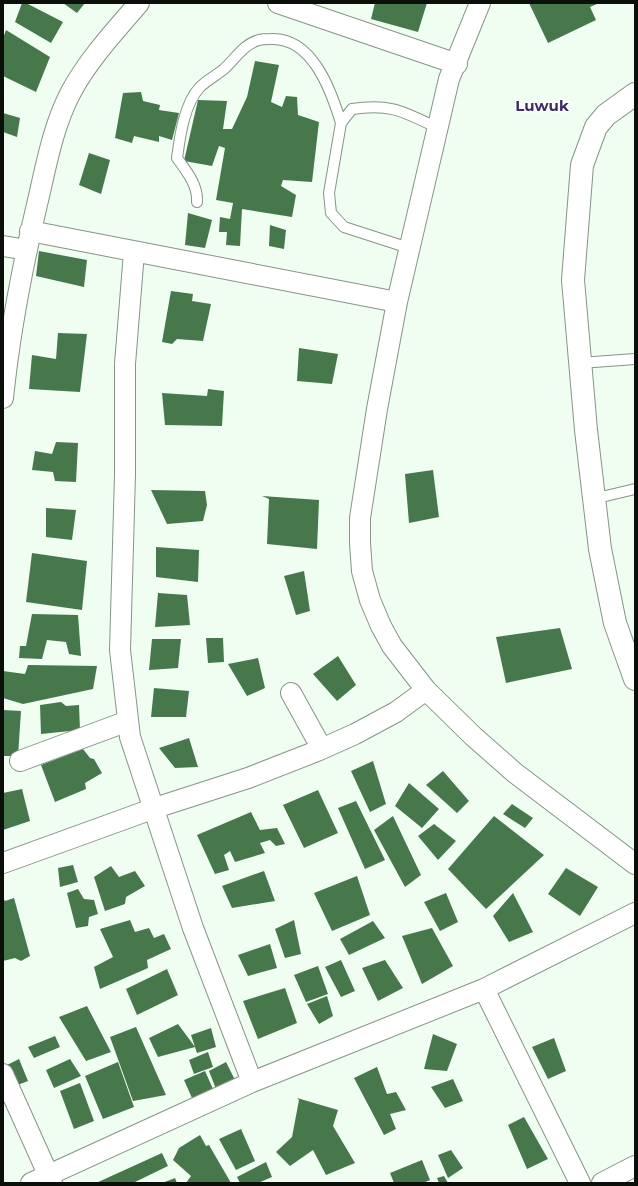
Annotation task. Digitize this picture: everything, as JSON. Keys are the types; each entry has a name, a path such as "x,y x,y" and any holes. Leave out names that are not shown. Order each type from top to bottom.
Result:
{"highway":[{"path":"635,94 606,115 596,127 582,165 573,280 593,500 600,549 615,624 635,679"}],"street":[{"path":"3,398 9,343 30,231 56,125 71,92 95,56 139,3"},
{"path":"278,3 457,64"},
{"path":"480,3 469,28 457,64 449,79 396,302 360,518 362,571 370,600 381,626 392,646 426,690 473,736 515,773 635,864"},
{"path":"30,231 396,302"},
{"path":"3,246 27,250"},
{"path":"134,252 125,364 125,475 120,650 130,737 155,808 193,928 252,1082"},
{"path":"3,863 155,808 248,778 322,749 355,734 396,712 426,690"},
{"path":"291,693 322,749"},
{"path":"20,762 128,721"},
{"path":"3,1074 43,1180 252,1082 484,989 635,913"},
{"path":"484,989 580,1183"},
{"path":"602,1183 635,1166"}],"lane":[{"path":"197,202 198,192 177,158 180,130 191,103 200,87 224,69 242,50 259,40 281,38 296,44 306,52 334,99 341,123 329,194 331,213 344,227 410,248"},
{"path":"341,123 352,109 373,106 399,110 438,128"},
{"path":"580,363 635,359"},
{"path":"593,500 635,489"}],"building":[{"path":"22,3 26,3 63,22 51,43 15,22"},
{"path":"63,3 85,3 77,13"},
{"path":"375,3 427,3 418,32 371,19"},
{"path":"529,3 599,3 590,7 596,20 548,43"},
{"path":"6,30 50,57 36,92 3,76 3,38"},
{"path":"255,61 279,65 271,102 282,107 286,96 297,97 298,115 319,122 312,182 283,180 281,186 296,195 292,217 242,209 240,246 226,245 227,232 219,232 220,217 230,219 233,203 216,200 225,148 219,146 212,166 184,161 198,100 227,101 223,129 232,129 247,97"},
{"path":"141,92 143,101 160,105 159,110 179,113 172,140 159,136 159,142 134,136 132,143 115,138 123,93"},
{"path":"3,113 20,118 17,137 3,132"},
{"path":"89,153 110,160 101,194 79,185"},
{"path":"188,213 212,220 205,248 185,245"},
{"path":"270,225 286,230 284,249 269,246"},
{"path":"39,251 87,260 84,287 36,276"},
{"path":"171,291 193,294 192,301 211,304 203,341 177,339 172,344 162,342"},
{"path":"58,333 87,334 80,392 29,389 32,355 56,359"},
{"path":"299,348 338,354 332,384 297,381"},
{"path":"208,389 224,391 222,426 165,425 162,393 207,396"},
{"path":"56,442 78,443 76,482 55,481 53,472 32,470 35,451 52,454"},
{"path":"433,470 439,517 409,523 405,474"},
{"path":"151,490 205,491 207,505 203,521 167,524"},
{"path":"262,496 319,500 317,549 267,544 269,499"},
{"path":"46,508 76,510 72,540 46,537"},
{"path":"156,547 199,550 198,582 156,577"},
{"path":"32,553 87,561 82,610 26,602"},
{"path":"304,571 310,611 296,615 284,576"},
{"path":"158,593 187,595 190,625 155,627"},
{"path":"32,614 78,615 81,656 69,654 66,642 47,640 42,659 19,658 20,646 26,646"},
{"path":"560,628 572,669 506,683 496,637"},
{"path":"206,638 223,638 224,662 208,663"},
{"path":"152,639 181,639 178,668 149,670"},
{"path":"338,656 356,685 337,701 313,674"},
{"path":"258,658 265,688 247,696 228,664"},
{"path":"28,665 97,666 93,689 23,704 3,698 3,671 25,674"},
{"path":"154,688 189,691 186,717 151,717"},
{"path":"61,702 66,706 79,705 80,730 41,734 40,705"},
{"path":"3,710 21,711 18,756 3,756"},
{"path":"189,738 198,767 175,768 159,748"},
{"path":"83,749 90,758 94,759 102,773 85,783 86,789 55,802 41,765"},
{"path":"373,761 386,804 370,812 351,771"},
{"path":"443,771 469,801 457,813 426,785"},
{"path":"409,783 439,809 422,828 395,806"},
{"path":"22,789 30,821 3,830 3,793"},
{"path":"318,790 338,833 304,848 283,805"},
{"path":"356,801 385,860 365,869 338,808"},
{"path":"512,804 533,818 525,828 503,814"},
{"path":"251,812 260,830 277,828 285,844 276,846 270,840 260,843 265,853 235,862 230,851 224,855 229,870 215,874 197,835"},
{"path":"393,816 421,875 405,887 374,830"},
{"path":"494,816 544,855 486,909 448,869"},
{"path":"434,824 456,841 438,860 418,836"},
{"path":"73,865 78,882 60,887 58,868"},
{"path":"111,866 119,877 135,871 145,886 126,897 125,904 105,911 94,877"},
{"path":"566,868 598,887 580,916 548,894"},
{"path":"264,871 275,901 232,908 222,886"},
{"path":"357,876 370,915 332,931 314,893"},
{"path":"78,889 84,899 94,900 98,914 89,917 88,926 76,928 67,893"},
{"path":"446,893 458,922 440,931 424,902"},
{"path":"513,893 533,932 509,942 493,916"},
{"path":"3,898 5,901 14,898 30,956 21,961 15,958 3,961"},
{"path":"130,920 135,932 149,928 154,938 164,934 171,949 147,960 148,968 100,989 94,967 113,957 100,929"},
{"path":"294,920 301,954 285,958 275,929"},
{"path":"373,921 385,938 349,955 340,939"},
{"path":"432,928 453,966 422,984 402,936"},
{"path":"270,944 277,968 248,976 238,955"},
{"path":"341,960 355,991 341,997 325,967"},
{"path":"385,960 403,988 378,1001 362,968"},
{"path":"318,966 328,994 306,1002 294,975"},
{"path":"167,969 178,995 137,1015 126,989"},
{"path":"285,988 297,1023 258,1039 243,1001"},
{"path":"327,996 333,1016 319,1024 307,1004"},
{"path":"87,1006 111,1052 86,1061 59,1017"},
{"path":"178,1024 195,1047 158,1057 149,1038"},
{"path":"136,1027 166,1095 133,1101 110,1037"},
{"path":"211,1028 216,1047 197,1053 191,1035"},
{"path":"433,1034 457,1044 447,1071 424,1069"},
{"path":"55,1036 60,1047 34,1058 28,1047"},
{"path":"554,1038 566,1071 548,1079 532,1047"},
{"path":"208,1052 213,1067 194,1074 189,1060"},
{"path":"19,1059 28,1081 15,1086 5,1066"},
{"path":"70,1059 81,1076 54,1088 46,1070"},
{"path":"118,1062 134,1107 103,1119 85,1076"},
{"path":"226,1062 235,1080 216,1089 209,1071"},
{"path":"377,1067 387,1094 396,1092 406,1110 390,1114 396,1129 384,1135 354,1078"},
{"path":"205,1071 213,1089 192,1098 184,1080"},
{"path":"453,1079 463,1101 445,1108 431,1087"},
{"path":"80,1083 94,1121 74,1129 60,1091"},
{"path":"297,1098 338,1110 333,1126 355,1163 326,1175 313,1150 290,1166 276,1152 292,1137 299,1100"},
{"path":"524,1117 548,1159 527,1169 508,1125"},
{"path":"241,1129 255,1161 236,1170 219,1139"},
{"path":"200,1135 206,1146 209,1145 231,1183 186,1183 191,1176 173,1160 179,1148"},
{"path":"451,1150 463,1168 448,1178 438,1155"},
{"path":"162,1153 168,1166 133,1183 96,1183"},
{"path":"422,1160 430,1180 423,1183 394,1183 390,1173"},
{"path":"266,1162 272,1177 258,1183 240,1183 237,1177"},
{"path":"444,1176 448,1183 439,1183 437,1178"},
{"path":"175,1178 177,1183 162,1183"}],"district":[{"name":"Luwuk","path":"542,105"}]}
